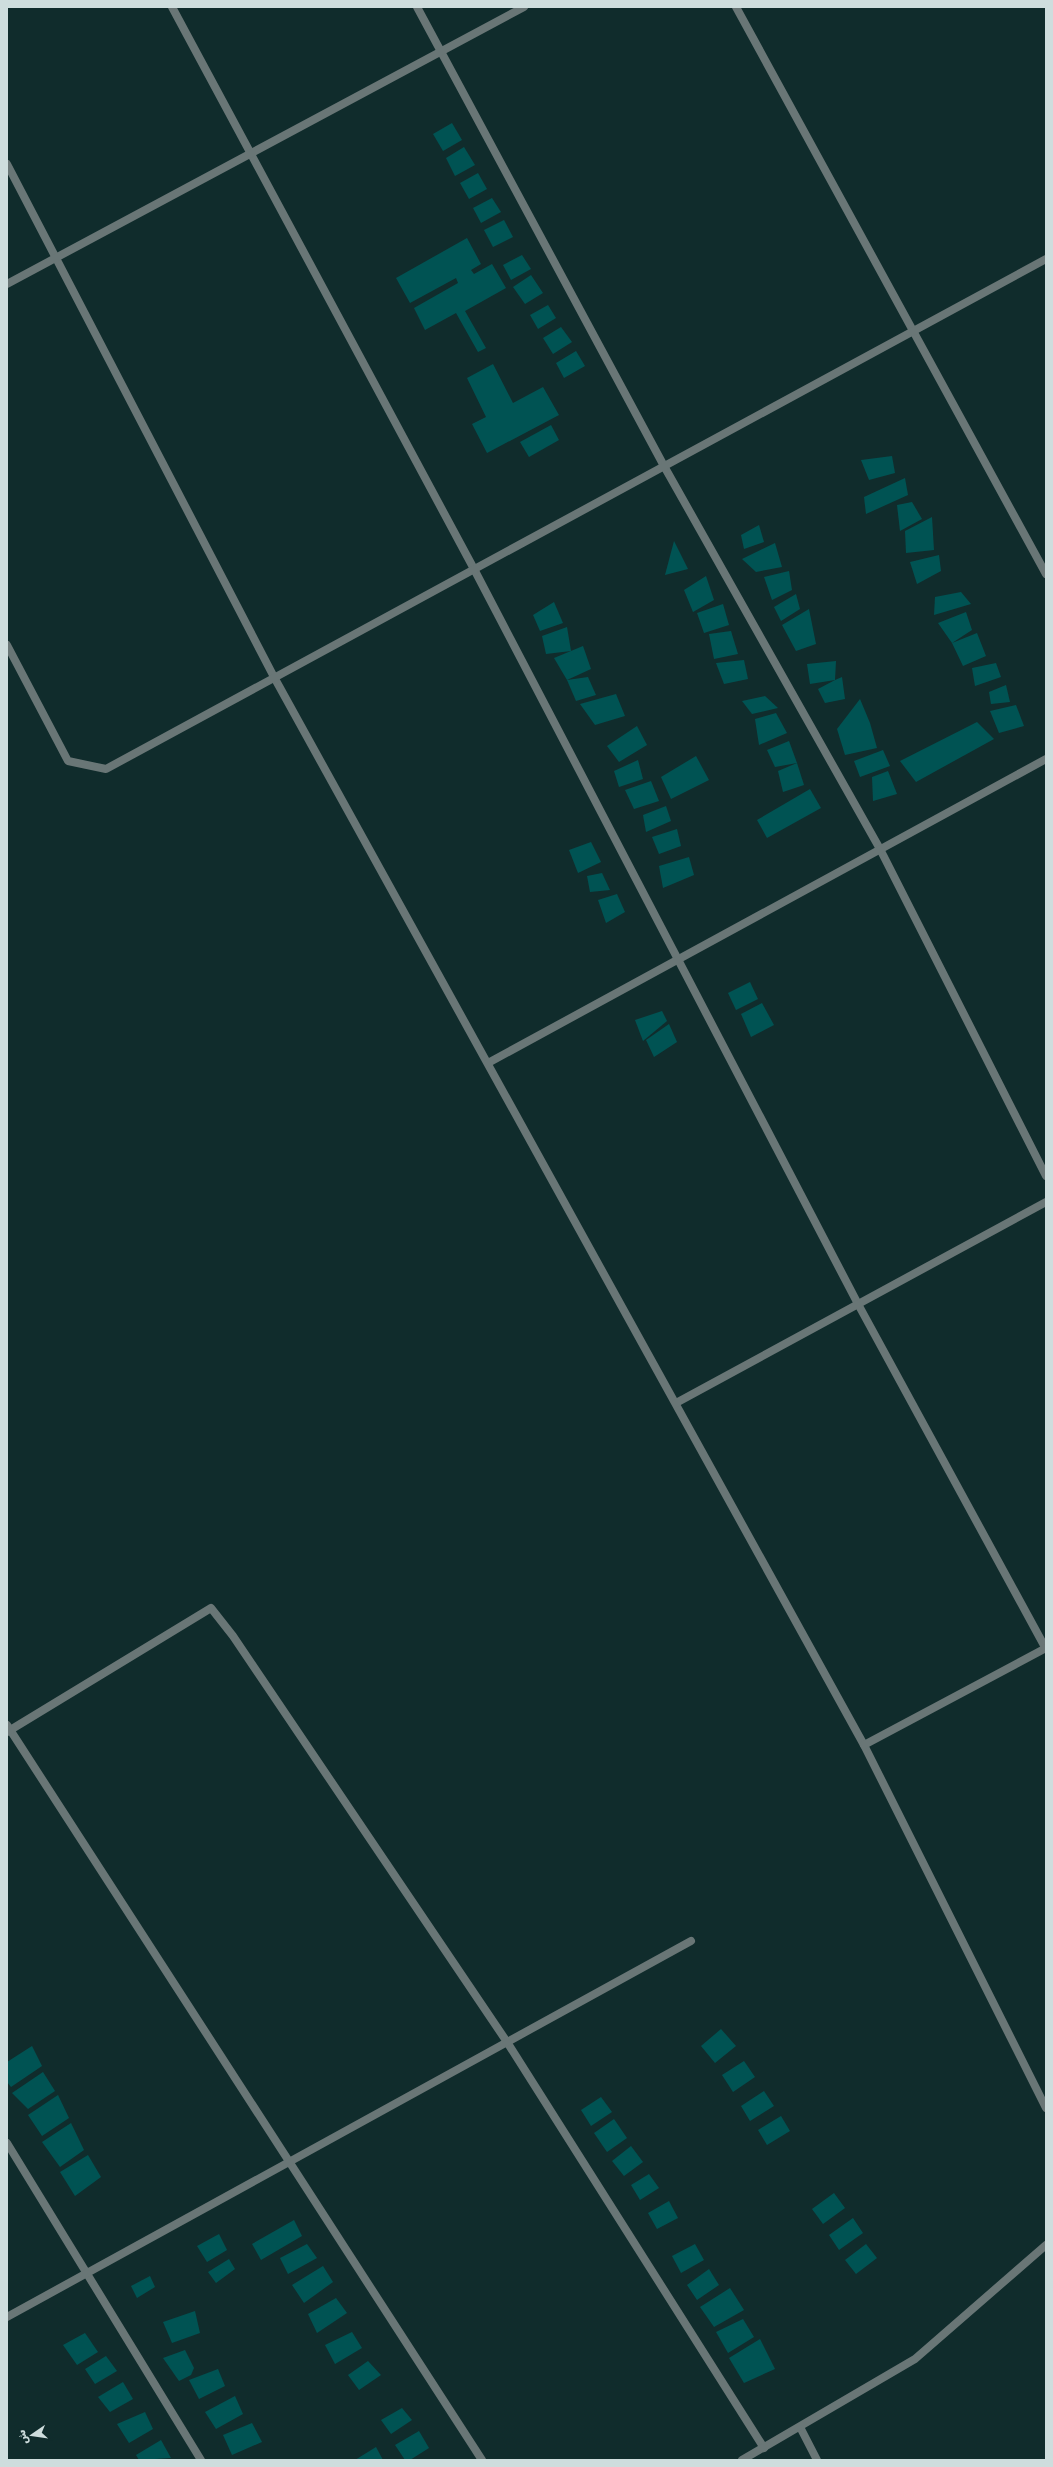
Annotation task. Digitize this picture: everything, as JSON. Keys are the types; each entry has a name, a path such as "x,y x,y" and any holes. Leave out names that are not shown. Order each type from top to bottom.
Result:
{"street":[{"path":"172,7 474,569 858,1304 1046,1648 864,1745"},
{"path":"417,7 664,466 880,849 1046,1176"},
{"path":"7,284 524,7"},
{"path":"736,7 1046,574"},
{"path":"7,164 57,257 274,677 864,1745 1046,2108"},
{"path":"7,645 68,761 106,769 1046,259"},
{"path":"488,1063 1046,759"},
{"path":"676,1403 1046,1202"},
{"path":"482,2460 8,1729 210,1608 233,1636 507,2042 764,2448"},
{"path":"7,2317 691,1941"},
{"path":"7,2143 201,2460"},
{"path":"742,2460 915,2359 1046,2245"},
{"path":"800,2427 818,2460"}],"building":[{"path":"452,123 462,140 443,151 433,134"},
{"path":"464,147 475,165 455,176 446,158"},
{"path":"478,173 487,189 469,199 460,183"},
{"path":"492,198 501,212 481,223 473,208"},
{"path":"504,220 513,237 493,247 484,230"},
{"path":"467,238 481,264 471,270 474,274 492,264 506,288 465,311 486,348 478,352 456,313 425,330 414,308 458,283 456,278 410,303 396,278"},
{"path":"522,255 531,269 511,280 503,265"},
{"path":"531,275 543,293 525,304 513,287"},
{"path":"548,305 556,318 538,329 530,315"},
{"path":"561,327 572,342 553,354 543,338"},
{"path":"576,351 585,366 564,378 556,363"},
{"path":"493,364 513,403 543,387 559,415 487,453 472,424 486,417 467,378"},
{"path":"551,425 559,440 529,457 520,442"},
{"path":"892,456 895,473 869,480 861,460"},
{"path":"905,478 908,495 866,514 864,497"},
{"path":"912,502 922,519 900,531 897,505"},
{"path":"932,517 934,550 906,553 905,531"},
{"path":"759,525 764,542 744,549 741,535"},
{"path":"674,541 688,569 665,575"},
{"path":"775,543 782,567 756,572 742,559"},
{"path":"939,555 941,571 917,584 910,562"},
{"path":"789,571 792,590 772,600 764,577"},
{"path":"706,576 714,600 693,612 684,590"},
{"path":"961,592 971,604 934,615 935,597"},
{"path":"796,594 800,609 781,621 774,607"},
{"path":"554,602 563,623 540,631 533,615"},
{"path":"723,604 729,625 704,633 697,613"},
{"path":"809,609 816,644 796,651 782,625"},
{"path":"966,612 972,630 952,643 938,623"},
{"path":"567,627 571,651 546,654 542,636"},
{"path":"731,631 738,654 714,659 709,634"},
{"path":"977,633 986,656 963,666 952,643"},
{"path":"583,646 591,669 567,680 554,658"},
{"path":"744,660 748,679 724,684 716,663"},
{"path":"836,661 835,680 810,684 807,664"},
{"path":"996,663 1001,677 975,686 972,668"},
{"path":"588,677 596,695 576,701 567,680"},
{"path":"842,677 845,699 825,703 818,689"},
{"path":"1006,685 1010,702 991,704 989,692"},
{"path":"616,694 625,716 595,725 580,704"},
{"path":"765,696 778,708 752,714 742,701"},
{"path":"860,699 870,723 877,748 845,755 837,729"},
{"path":"1016,705 1024,726 999,733 990,711"},
{"path":"776,713 787,733 759,745 755,719"},
{"path":"977,722 994,739 916,782 900,761"},
{"path":"637,726 647,745 619,762 607,746"},
{"path":"789,741 797,763 775,767 767,750"},
{"path":"883,750 890,766 860,777 854,761"},
{"path":"696,756 709,780 671,799 661,777"},
{"path":"638,760 643,779 619,787 614,771"},
{"path":"797,763 804,785 783,792 778,771"},
{"path":"888,771 897,794 873,801 872,777"},
{"path":"651,781 659,801 634,809 625,790"},
{"path":"810,789 821,808 767,838 757,820"},
{"path":"666,806 671,821 646,832 643,815"},
{"path":"677,829 681,846 659,854 652,837"},
{"path":"591,842 601,862 578,873 569,850"},
{"path":"689,857 694,875 663,888 659,866"},
{"path":"602,873 610,890 590,892 587,876"},
{"path":"617,894 625,912 606,923 598,900"},
{"path":"750,982 758,999 736,1010 728,993"},
{"path":"762,1003 774,1025 751,1037 741,1014"},
{"path":"662,1011 667,1021 643,1041 635,1020"},
{"path":"669,1024 677,1042 654,1057 646,1040"},
{"path":"721,2029 736,2046 715,2063 701,2046"},
{"path":"32,2046 42,2066 11,2087 7,2082 7,2062"},
{"path":"744,2061 755,2077 733,2092 722,2075"},
{"path":"43,2072 55,2091 28,2109 12,2093"},
{"path":"764,2091 774,2106 750,2121 741,2106"},
{"path":"58,2095 69,2118 42,2136 28,2115"},
{"path":"601,2097 612,2112 591,2126 581,2110"},
{"path":"781,2116 790,2131 767,2145 758,2130"},
{"path":"614,2119 627,2138 607,2152 594,2133"},
{"path":"71,2123 84,2150 60,2167 42,2142"},
{"path":"631,2146 643,2162 624,2176 612,2161"},
{"path":"88,2155 101,2177 75,2196 60,2172"},
{"path":"649,2174 659,2188 640,2200 631,2185"},
{"path":"834,2193 845,2208 823,2224 812,2209"},
{"path":"669,2201 678,2218 657,2229 648,2213"},
{"path":"853,2218 863,2233 839,2250 829,2235"},
{"path":"294,2220 302,2236 261,2260 252,2244"},
{"path":"219,2234 227,2250 207,2262 197,2246"},
{"path":"307,2244 317,2258 288,2274 280,2258"},
{"path":"695,2244 704,2260 681,2273 672,2256"},
{"path":"866,2244 877,2258 856,2274 845,2260"},
{"path":"229,2259 235,2269 216,2283 208,2272"},
{"path":"323,2266 333,2282 304,2303 292,2285"},
{"path":"709,2269 719,2285 697,2300 687,2285"},
{"path":"150,2276 155,2287 137,2298 131,2286"},
{"path":"730,2288 744,2310 714,2327 700,2307"},
{"path":"336,2298 347,2313 317,2333 308,2314"},
{"path":"195,2311 200,2333 172,2343 163,2322"},
{"path":"743,2319 754,2337 728,2353 716,2332"},
{"path":"352,2332 362,2348 335,2364 325,2345"},
{"path":"85,2333 98,2352 77,2365 63,2345"},
{"path":"760,2339 775,2369 744,2383 729,2358"},
{"path":"185,2350 194,2368 191,2375 179,2381 163,2358"},
{"path":"106,2356 117,2371 95,2384 85,2369"},
{"path":"368,2361 381,2375 359,2390 348,2375"},
{"path":"218,2369 225,2386 199,2399 189,2380"},
{"path":"123,2382 133,2399 110,2412 98,2397"},
{"path":"235,2396 243,2414 216,2429 205,2412"},
{"path":"402,2408 412,2420 391,2434 381,2420"},
{"path":"145,2412 153,2429 129,2443 117,2424"},
{"path":"252,2423 262,2442 232,2455 223,2435"},
{"path":"419,2431 429,2448 410,2460 405,2460 395,2445"},
{"path":"161,2440 171,2458 139,2460 136,2455"},
{"path":"376,2447 383,2460 355,2460"}]}
